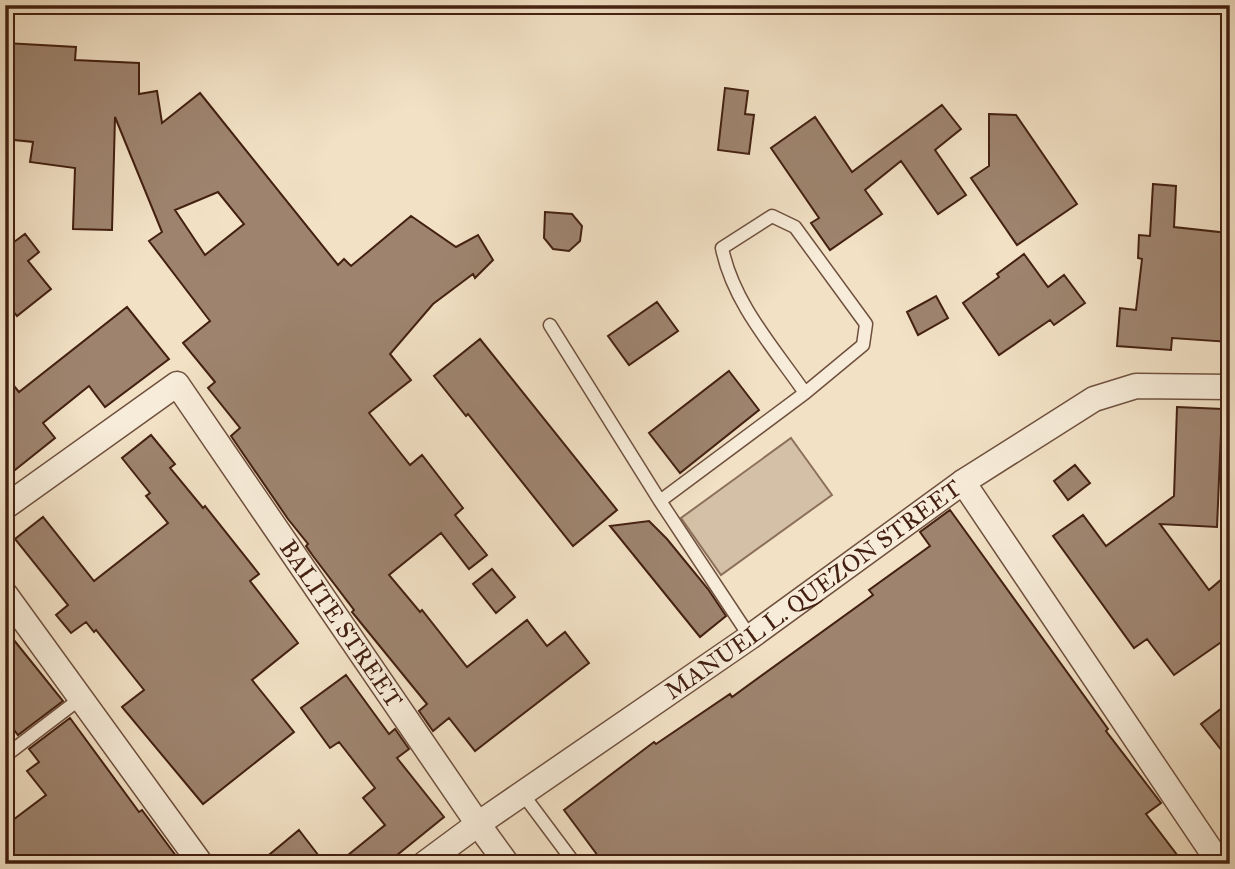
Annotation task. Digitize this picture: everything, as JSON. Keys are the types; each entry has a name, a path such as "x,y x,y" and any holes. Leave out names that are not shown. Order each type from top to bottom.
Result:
{"street":[{"name":"BALITE STREET","path":"5,507 177,384 507,864"},
{"name":"MANUEL L. QUEZON STREET","path":"424,864 522,793 750,637 963,482 1094,399 1136,386 1230,387"},
{"path":"963,482 1220,864"},
{"path":"5,594 201,864"}],"lane":[{"path":"660,502 805,393 863,345 866,324 795,227 772,216 722,248 725,266 739,298 805,393"},
{"path":"550,325 660,502 750,637"},
{"path":"5,756 81,698"},
{"path":"522,793 575,864"}],"shaded area":[{"path":"791,438 832,495 721,575 681,518"}],"building":[{"path":"5,43 76,47 75,60 139,63 139,94 157,91 162,123 200,93 338,265 344,259 351,266 411,216 456,247 478,235 493,260 475,278 473,274 433,304 390,354 411,380 369,413 410,465 422,455 463,508 455,515 487,555 469,569 441,533 389,575 420,612 422,610 467,667 527,620 547,646 565,632 589,663 475,751 449,718 433,731 419,711 427,704 352,612 354,610 313,556 306,546 308,544 231,436 240,428 208,388 215,382 183,343 210,321 149,241 162,232 115,117 112,230 73,229 75,168 30,162 33,142 5,139","holes":["218,192 244,224 205,255 175,210"]},
{"path":"725,88 748,91 745,114 754,115 749,154 718,150"},
{"path":"942,105 961,129 935,150 966,195 938,214 901,161 865,190 882,214 830,250 811,223 819,218 771,148 815,117 852,172"},
{"path":"989,114 1016,115 1077,204 1017,245 971,178 989,166"},
{"path":"1153,184 1176,186 1174,227 1228,233 1221,282 1230,283 1230,342 1172,338 1171,350 1117,346 1120,308 1136,310 1142,259 1138,258 1139,235 1150,236"},
{"path":"545,212 572,214 582,226 580,241 569,251 553,249 544,238"},
{"path":"5,232 14,242 25,234 39,252 28,261 51,289 17,316 5,301"},
{"path":"1024,254 1048,287 1064,275 1085,303 1054,325 1050,320 999,355 963,303 999,277 997,274"},
{"path":"936,296 948,318 918,335 907,312"},
{"path":"657,302 678,331 629,365 608,336"},
{"path":"127,307 169,359 105,407 89,386 43,423 55,438 5,478 5,375 19,392"},
{"path":"480,339 617,510 573,546 468,414 466,416 434,376"},
{"path":"729,371 759,410 680,473 649,433"},
{"path":"1177,407 1222,409 1217,527 1160,524 1209,590 1230,572 1230,636 1174,675 1147,639 1134,648 1053,536 1083,515 1106,546 1174,496"},
{"path":"151,435 175,464 170,468 203,508 205,506 259,574 250,581 298,643 252,680 294,732 203,804 122,707 144,690 96,630 94,632 86,622 71,633 56,615 68,605 15,539 43,517 94,581 168,523 146,496 150,493 122,458"},
{"path":"1075,465 1090,483 1068,500 1054,481"},
{"path":"950,510 1108,729 1106,731 1161,803 1146,814 1184,864 604,864 564,810 654,742 656,744 730,694 732,697 873,595 869,590 930,546 920,532"},
{"path":"649,521 708,589 726,616 700,637 610,526"},
{"path":"492,569 515,597 496,613 473,584"},
{"path":"5,629 63,701 18,735 5,718"},
{"path":"346,675 389,734 395,729 409,749 397,758 444,817 386,864 337,864 385,825 363,798 375,788 339,742 330,748 301,708"},
{"path":"1230,702 1230,761 1201,724"},
{"path":"70,718 139,812 142,810 182,864 5,864 5,826 46,795 27,771 39,762 29,749"},
{"path":"299,830 325,864 258,864"}]}
